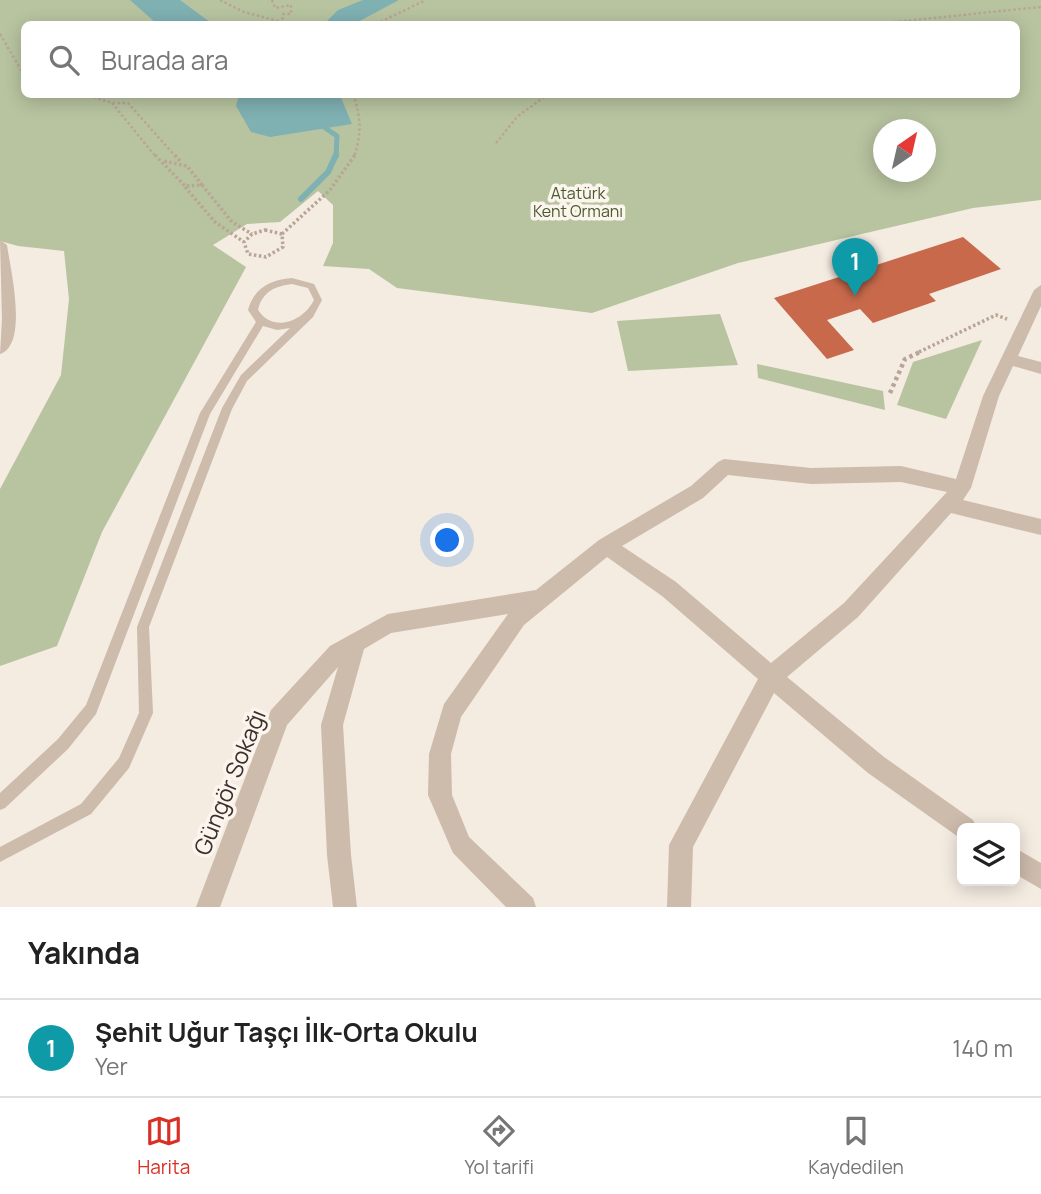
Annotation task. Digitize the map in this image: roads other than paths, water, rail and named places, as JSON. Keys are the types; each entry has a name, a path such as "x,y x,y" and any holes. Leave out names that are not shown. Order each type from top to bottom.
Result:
{"street":[{"path":"0,244 10,319 0,348"},
{"path":"679,907 681,845 771,676 851,610 962,488 991,396 1041,290"},
{"path":"1008,359 1041,368"},
{"path":"524,907 461,845 440,795 440,754 452,712 517,618 606,546 697,492 724,467 811,476 901,474 962,488"},
{"path":"948,504 1041,527"},
{"path":"606,546 669,589 876,765 958,823"},
{"name":"Güngör Sokağı","path":"208,907 279,718 337,653 388,624 539,599"},
{"path":"345,907 338,855 332,725 356,642"},
{"path":"1020,863 1041,877"}],"lane":[{"path":"0,855 86,809 124,763 146,713 143,627 226,408 244,378 310,315 316,308 316,292 303,282 282,281 264,289 254,303 253,310 261,321 279,327 290,325 310,315"},
{"path":"0,803 63,744 91,709 205,413 261,321"}],"water":[{"path":"130,0 180,0 209,21 154,21"},
{"path":"363,0 399,0 360,21 327,21 338,10"},
{"path":"238,98 341,98 352,124 270,137 251,132 236,106"}],"waterway":[{"path":"318,123 337,136 336,157"},
{"path":"301,199 328,172 336,155"}],"place":[{"name":"Şehit Uğur Taşçı İlk-Orta Okulu","path":"855,296"}],"park label":[{"name":"Atatürk Kent Ormanı","path":"578,202"}]}
